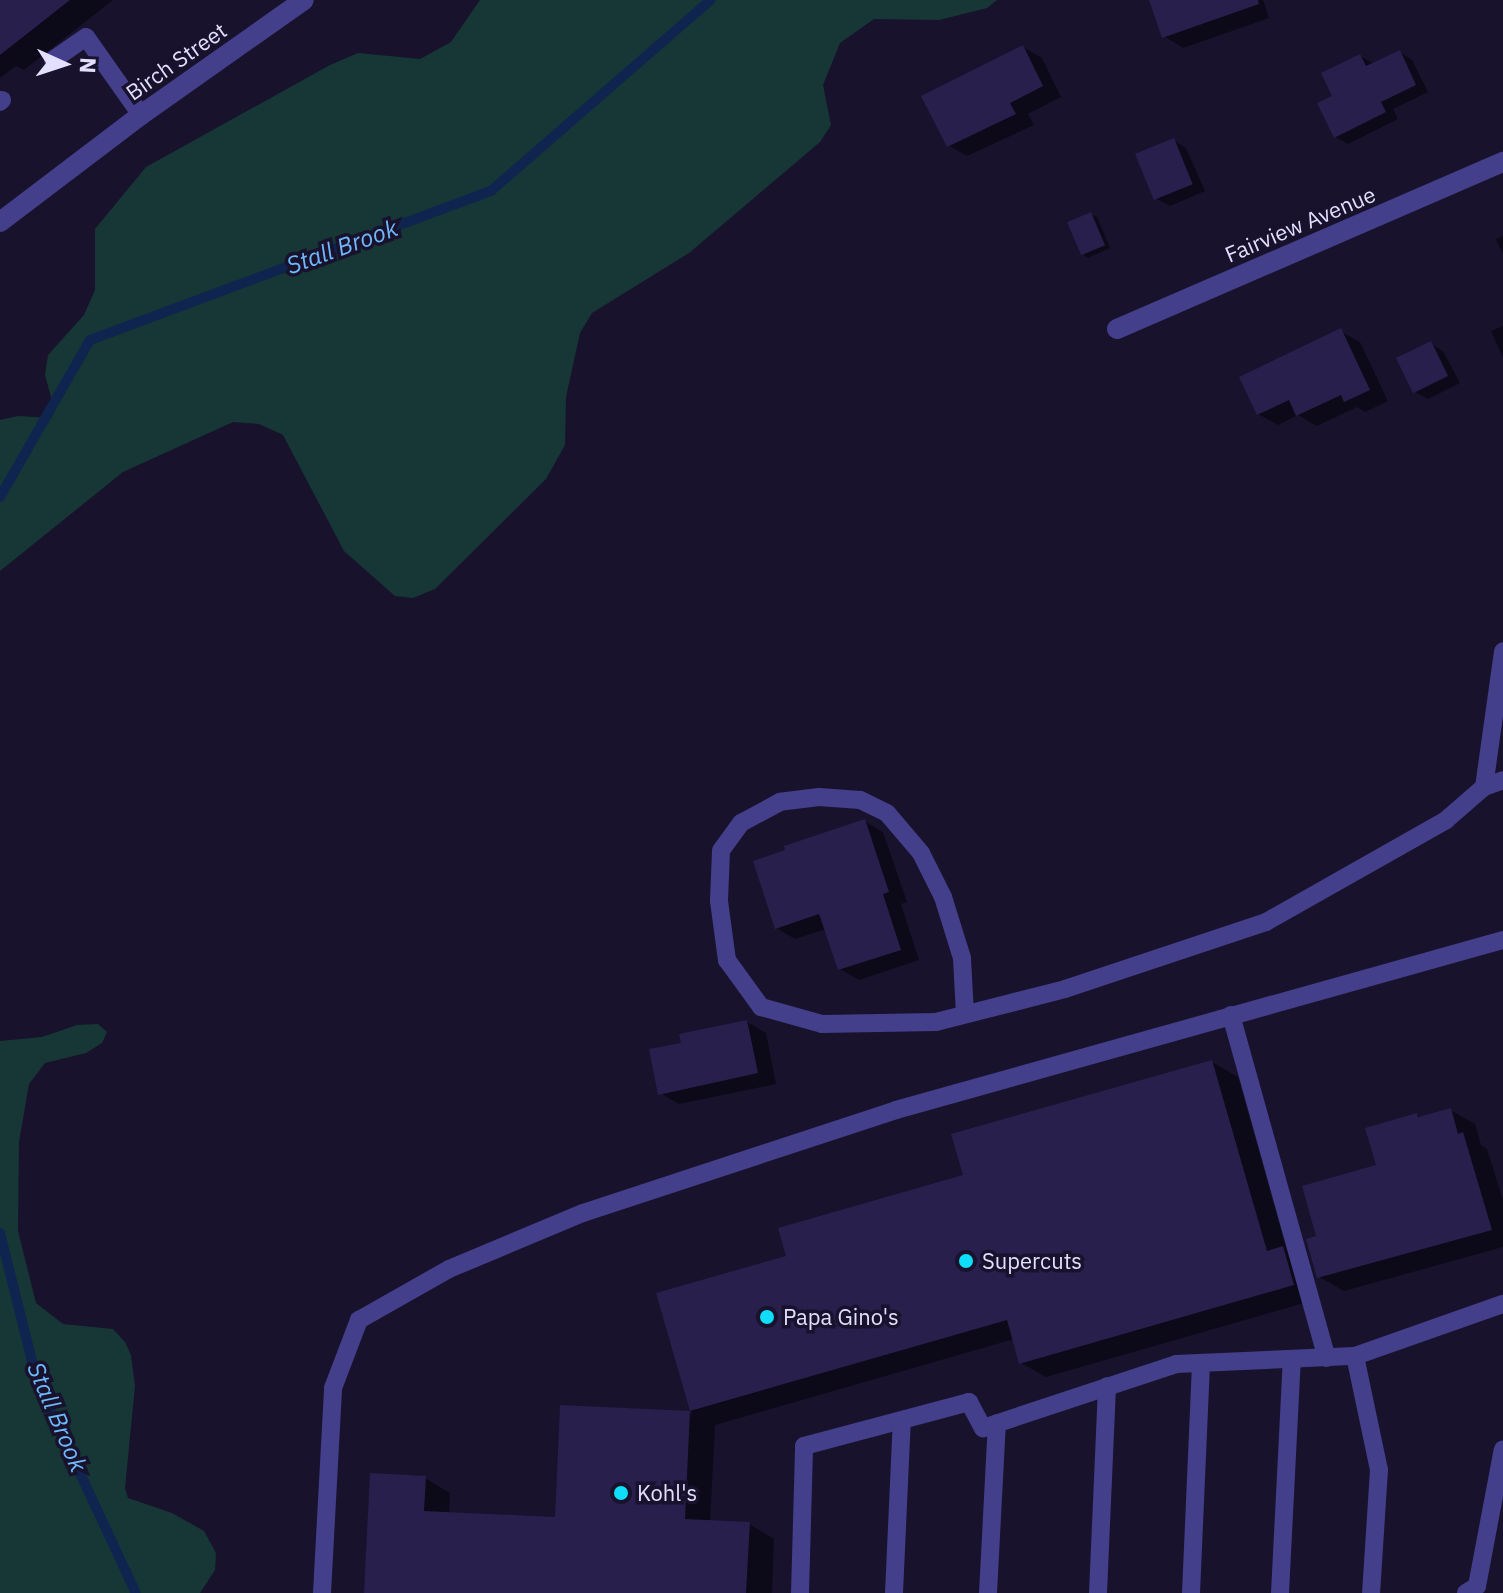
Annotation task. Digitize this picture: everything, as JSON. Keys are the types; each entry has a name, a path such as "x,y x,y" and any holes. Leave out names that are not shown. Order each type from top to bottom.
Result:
{"street":[{"name":"Birch Street","path":"0,222 141,115 304,0"},
{"name":"Fairview Avenue","path":"1117,329 1503,162"}],"lane":[{"path":"53,60 86,37 141,115"},
{"path":"1484,787 1503,651"},
{"path":"965,1014 962,958 943,897 921,853 887,813 860,800 819,797 780,802 741,823 721,851 719,901 727,960 761,1007 822,1024 936,1022 1065,989 1266,922 1446,820 1484,787 1503,780"},
{"path":"322,1593 333,1388 359,1320 449,1269 583,1213 896,1110 1500,940 1503,960"},
{"path":"1231,1015 1327,1358"},
{"path":"800,1593 804,1446 969,1402 983,1428 1176,1364 1355,1356 1503,1304"},
{"path":"1355,1356 1379,1470 1371,1593"},
{"path":"1280,1593 1292,1359"},
{"path":"1191,1593 1201,1363"},
{"path":"1098,1593 1107,1386"},
{"path":"894,1593 902,1420"},
{"path":"988,1593 997,1423"},
{"path":"1466,1593 1477,1586 1503,1449"}],"green space":[{"path":"480,0 997,0 987,8 939,20 874,19 840,43 823,85 831,125 820,142 689,253 592,313 580,333 566,397 565,445 546,479 435,589 413,598 395,596 344,551 283,435 259,424 233,422 123,472 0,571 0,420 18,416 52,418 53,404 45,375 48,355 84,315 95,290 95,229 146,167 330,65 358,53 420,59 451,42"},
{"path":"98,1024 107,1032 102,1043 86,1053 45,1063 29,1084 19,1142 18,1231 36,1303 63,1324 113,1329 125,1342 131,1355 135,1386 125,1488 128,1498 172,1513 204,1531 216,1553 215,1570 200,1593 0,1593 0,1041 42,1037 77,1025"}],"building":[{"path":"0,0 70,0 0,55"},
{"path":"1149,0 1258,0 1259,4 1162,38"},
{"path":"1023,45 1043,86 1010,103 1016,114 947,147 921,96"},
{"path":"1400,50 1416,85 1381,102 1386,112 1334,138 1317,103 1332,96 1321,73 1360,54 1366,66"},
{"path":"1174,138 1193,184 1154,200 1135,154"},
{"path":"1091,212 1105,245 1081,255 1067,222"},
{"path":"1341,328 1370,390 1344,402 1341,395 1296,416 1289,400 1257,415 1239,377"},
{"path":"1431,341 1448,376 1413,393 1396,358"},
{"path":"865,819 889,892 883,894 901,950 838,970 819,914 775,929 753,861 785,850 784,846"},
{"path":"747,1020 758,1073 658,1095 649,1049 681,1043 679,1034"},
{"path":"1212,1060 1267,1251 1283,1246 1294,1285 1019,1364 1007,1320 690,1411 656,1293 786,1256 778,1228 963,1175 951,1134"},
{"path":"1451,1108 1458,1134 1463,1132 1492,1230 1317,1278 1306,1239 1316,1236 1302,1186 1376,1165 1365,1128 1417,1113 1418,1117"},
{"name":"Kohl's","path":"560,1405 690,1411 685,1519 750,1522 746,1593 364,1593 370,1473 426,1476 424,1511 555,1517"}],"waterway":[{"name":"Stall Brook","path":"0,497 90,340 491,191 711,0"},
{"name":"Stall Brook","path":"0,1233 37,1381 136,1593"}],"place":[{"name":"Supercuts","path":"966,1261"},
{"name":"Papa Gino's","path":"767,1317"},
{"name":"Kohl's","path":"621,1493"}]}
